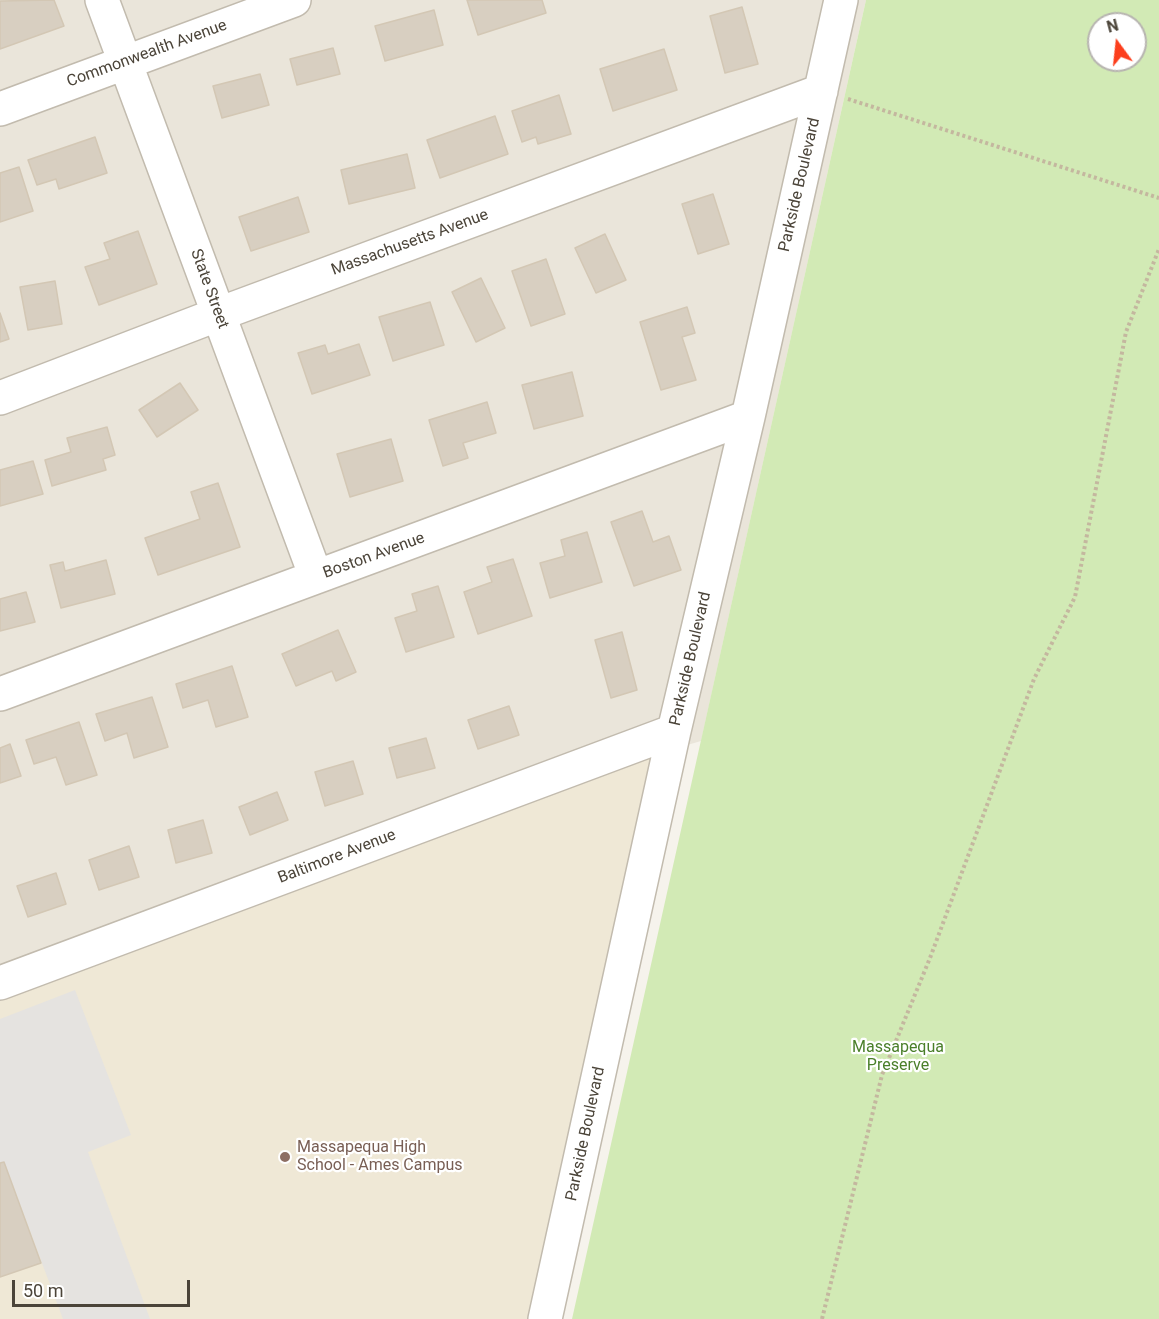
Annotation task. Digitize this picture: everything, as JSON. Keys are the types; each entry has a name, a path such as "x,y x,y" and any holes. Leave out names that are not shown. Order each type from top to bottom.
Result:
{"street":[{"name":"State Street","path":"102,0 316,577"},
{"name":"Commonwealth Avenue","path":"0,109 294,0"},
{"name":"Parkside Boulevard","path":"545,1319 674,731 748,417 841,0"},
{"name":"Massachusetts Avenue","path":"0,398 219,314 821,91"},
{"name":"Boston Avenue","path":"0,694 748,417"},
{"name":"Baltimore Avenue","path":"0,983 674,731"}],"path":[{"path":"821,91 1159,198"},
{"path":"822,1319 832,1290 882,1075 930,958 1034,679 1076,597 1126,332 1159,249"}],"shaded area":[{"path":"0,0 866,0 701,741 653,755 0,988"},
{"name":"Massapequa High School - Ames Campus","path":"653,755 537,1319 0,1319 0,996"},
{"path":"75,990 131,1135 88,1152 150,1319 63,1319 4,1162 0,1163 0,1019"}],"green space":[{"name":"Massapequa Preserve","path":"866,0 1159,0 1159,1319 572,1319"}],"building":[{"path":"54,0 64,26 0,49 0,1"},
{"path":"467,0 542,0 546,13 478,35"},
{"path":"742,7 758,64 725,73 710,16"},
{"path":"434,10 443,45 385,61 375,26"},
{"path":"333,48 340,74 297,85 290,59"},
{"path":"664,49 677,90 613,111 600,69"},
{"path":"260,74 269,105 222,118 213,86"},
{"path":"559,95 571,134 538,144 536,137 522,142 512,111"},
{"path":"495,116 508,154 440,178 427,140"},
{"path":"95,137 107,173 59,189 56,179 37,185 28,160"},
{"path":"407,154 415,188 349,204 341,170"},
{"path":"19,167 33,211 0,222 0,173"},
{"path":"713,194 729,244 698,254 682,204"},
{"path":"298,197 309,232 251,251 239,217"},
{"path":"138,231 157,284 99,305 85,267 110,259 104,243"},
{"path":"605,234 626,280 596,293 575,248"},
{"path":"546,259 565,314 531,326 512,271"},
{"path":"481,278 505,328 476,342 452,292"},
{"path":"55,281 62,324 28,330 20,287"},
{"path":"430,302 444,345 393,361 379,317"},
{"path":"687,307 695,333 682,337 696,380 661,390 640,322"},
{"path":"0,313 9,339 0,342"},
{"path":"359,344 370,375 312,394 298,353 325,345 328,354"},
{"path":"572,372 583,416 534,429 522,385"},
{"path":"180,383 198,410 157,437 139,410"},
{"path":"487,402 496,433 463,443 468,458 443,466 429,420"},
{"path":"107,427 115,455 103,459 106,470 52,486 45,460 71,452 67,438"},
{"path":"391,439 403,481 350,497 337,454"},
{"path":"33,461 43,494 0,506 0,470"},
{"path":"218,483 240,547 158,575 145,538 200,519 191,492"},
{"path":"642,511 653,542 669,536 681,570 634,586 611,522"},
{"path":"587,532 602,582 550,598 540,563 565,556 561,540"},
{"path":"513,559 532,616 478,634 464,592 492,582 487,567"},
{"path":"106,560 115,594 61,608 50,565 63,562 65,571"},
{"path":"438,586 454,637 406,652 395,618 417,611 412,594"},
{"path":"26,592 35,622 0,631 0,599"},
{"path":"338,630 356,672 336,681 332,671 296,686 282,654"},
{"path":"622,632 637,690 611,698 595,640"},
{"path":"232,666 248,717 216,727 208,700 183,708 176,684"},
{"path":"152,697 168,747 134,758 127,733 105,741 96,714"},
{"path":"509,706 519,735 478,749 468,720"},
{"path":"79,722 97,775 66,785 56,757 34,764 26,740"},
{"path":"426,738 435,768 397,778 389,748"},
{"path":"10,744 21,776 0,783 0,748"},
{"path":"353,761 363,794 325,806 315,772"},
{"path":"277,792 288,820 250,835 239,807"},
{"path":"203,820 212,853 176,863 168,830"},
{"path":"129,846 139,877 99,890 89,860"},
{"path":"56,873 66,904 28,917 17,886"},
{"path":"4,1162 41,1263 0,1277 0,1163"}],"place":[{"name":"Massapequa High School - Ames Campus","path":"285,1157"}]}
